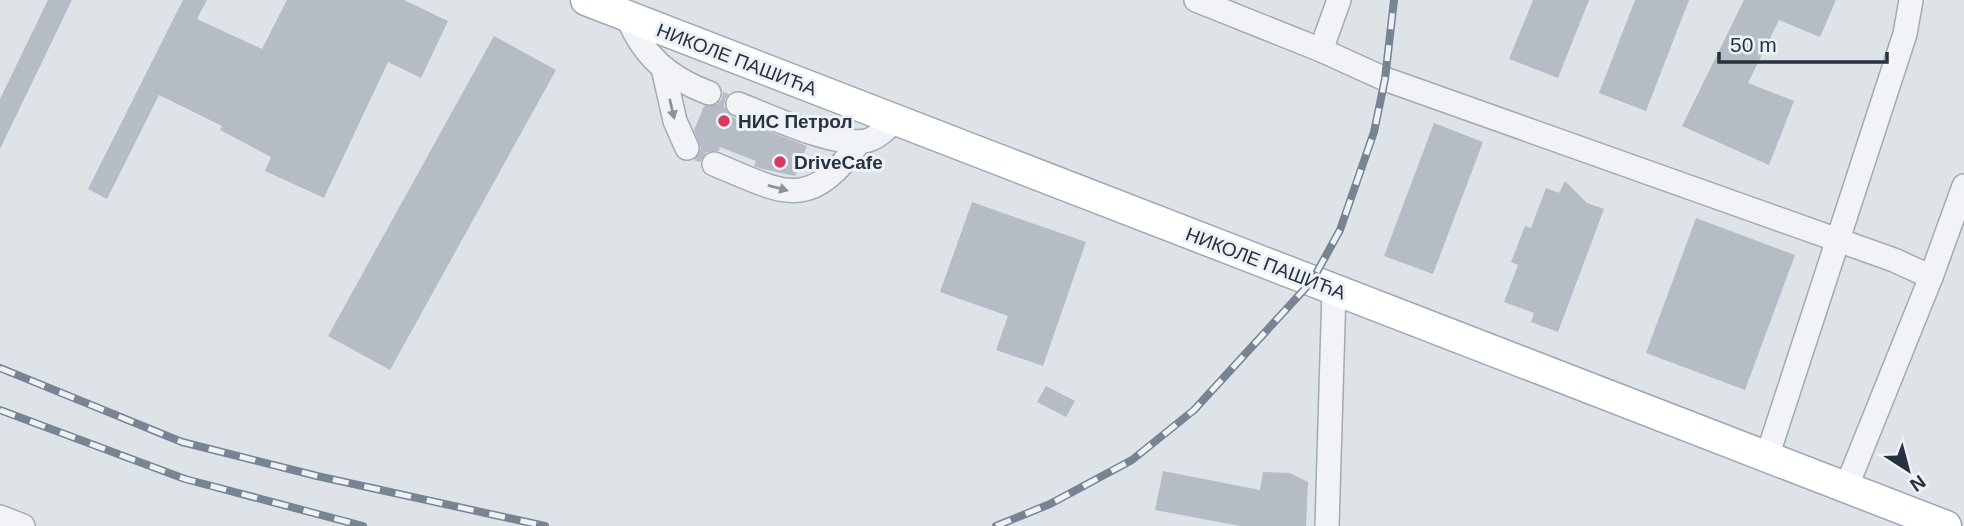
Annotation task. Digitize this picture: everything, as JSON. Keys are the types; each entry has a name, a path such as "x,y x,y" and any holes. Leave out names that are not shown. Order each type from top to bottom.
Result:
{"main road":[{"name":"НИКОЛЕ ПАШИЋА","path":"589,1 1946,526"}],"street":[{"path":"1196,0 1385,79 1895,260 1931,277"},
{"path":"1321,50 1339,0"},
{"path":"1767,457 1905,34 1911,0"},
{"path":"627,16 635,37 663,68 691,86 709,93"},
{"path":"663,68 675,121 687,148"},
{"path":"738,104 824,136 859,142 882,134 895,120"},
{"path":"714,164 775,189 792,192 828,177 849,157 859,142"},
{"path":"1846,488 1931,277 1964,186"},
{"path":"1327,526 1334,289"},
{"path":"0,517 23,526"}],"building":[{"path":"48,0 72,0 0,149 0,99"},
{"path":"183,0 207,0 197,19 262,49 287,0 404,0 448,21 421,78 388,62 324,198 265,171 271,157 220,130 222,126 159,95 107,199 88,189"},
{"path":"1533,0 1589,0 1558,78 1509,59"},
{"path":"1635,0 1689,0 1646,111 1599,93"},
{"path":"1744,0 1836,0 1820,37 1779,20 1748,83 1794,101 1769,165 1682,126"},
{"path":"494,36 556,70 390,370 328,336"},
{"name":"НИС Петрол","path":"723,92 729,94 724,107 732,117 807,146 795,176 754,166 756,161 720,147 719,151 706,152 700,162 694,160 701,149 694,130 704,106 717,104 722,99"},
{"path":"1434,123 1483,142 1433,274 1384,256"},
{"path":"1565,181 1587,203 1604,209 1558,332 1531,322 1534,313 1504,302 1518,265 1511,262 1525,226 1531,228 1546,188 1559,193"},
{"path":"972,202 1086,242 1043,366 996,350 1008,316 940,292"},
{"path":"1696,218 1795,255 1745,390 1646,353"},
{"path":"1046,386 1075,401 1066,417 1037,402"},
{"path":"1163,471 1260,490 1263,472 1290,473 1308,482 1306,526 1240,526 1155,510"}],"railway":[{"path":"996,526 1050,504 1132,460 1194,410 1312,281 1340,230 1374,132 1385,79 1394,0"},
{"path":"0,368 182,442 317,476 545,526"},
{"path":"0,410 185,479 363,526"}],"place":[{"name":"НИС Петрол","path":"724,121"},
{"name":"DriveCafe","path":"780,162"}]}
